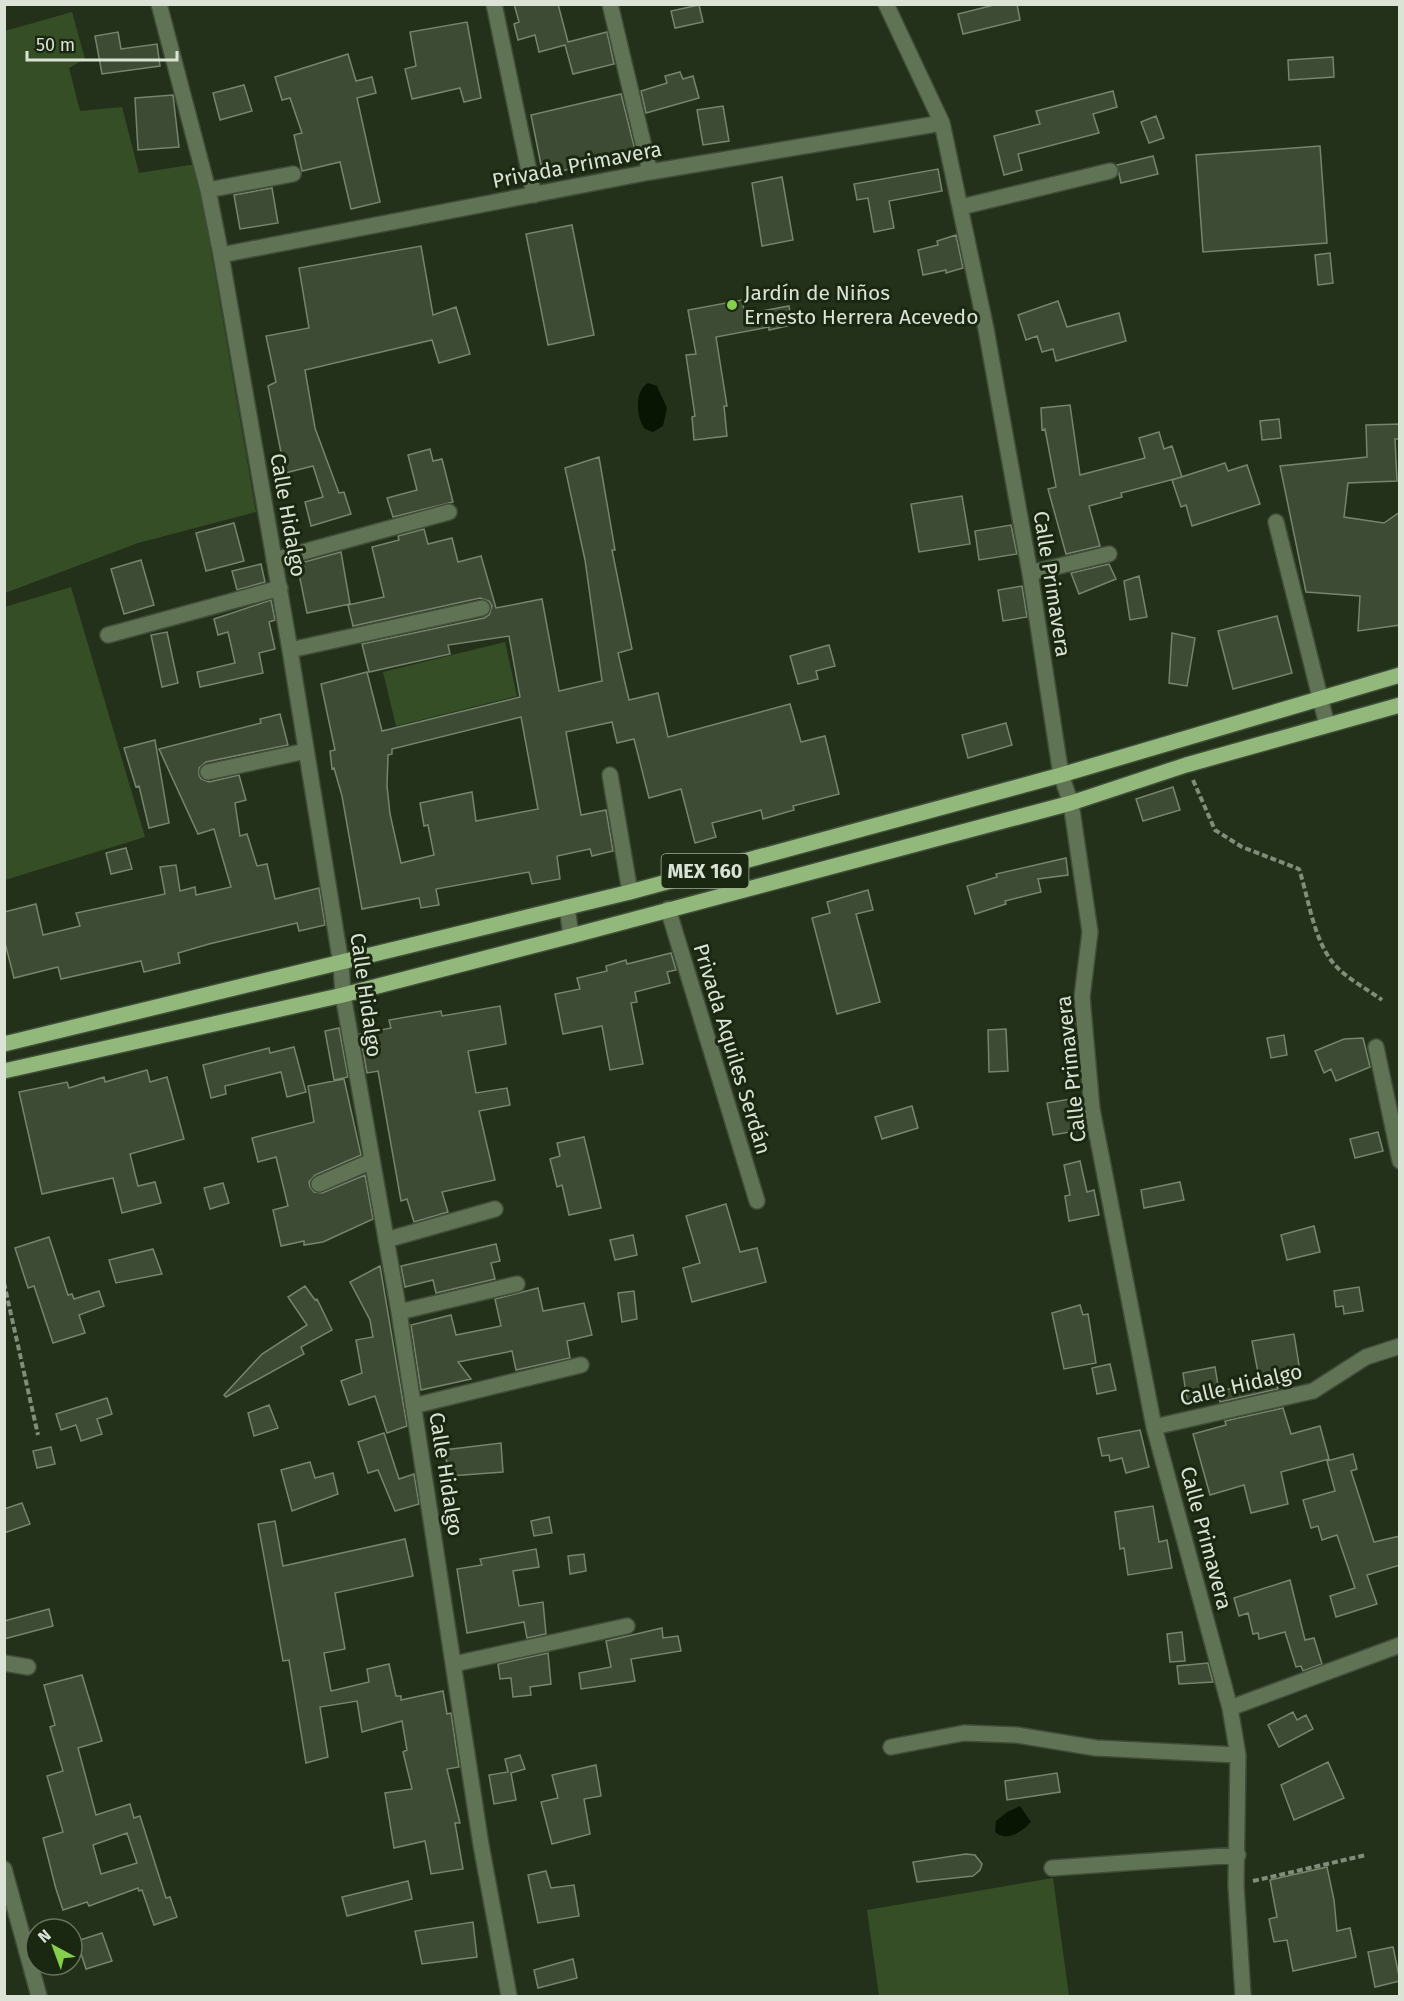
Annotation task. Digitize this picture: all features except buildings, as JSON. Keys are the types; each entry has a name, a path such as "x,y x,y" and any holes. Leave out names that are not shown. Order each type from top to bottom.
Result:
{"main road":[{"name":"MEX 160","path":"4,1044 630,892 1061,775 1400,675"},
{"name":"MEX 160","path":"4,1071 343,995 571,936 1071,803 1186,765 1400,705"}],"street":[{"name":"Calle Hidalgo","path":"159,4 208,190 280,588 341,964 343,995 399,1312 481,1845 509,1996"},
{"path":"494,4 534,195"},
{"path":"610,4 650,172"},
{"name":"Calle Primavera","path":"886,4 942,123 986,329 1030,573 1061,775 1071,803 1090,932 1082,997 1092,1109 1154,1427 1230,1708 1238,1755 1236,1884 1243,1996"},
{"name":"Privada Primavera","path":"221,255 650,172 942,123"},
{"path":"961,207 1110,171"},
{"path":"208,190 294,174"},
{"path":"274,560 449,512"},
{"path":"1276,522 1327,725"},
{"path":"1030,573 1109,554"},
{"path":"108,635 280,588"},
{"path":"290,650 482,608"},
{"path":"208,772 306,751"},
{"path":"610,775 630,892"},
{"path":"567,907 571,936"},
{"name":"Privada Aquiles Serdán","path":"668,909 757,1201"},
{"path":"1376,1047 1400,1161"},
{"path":"318,1184 372,1161"},
{"path":"386,1240 495,1209"},
{"path":"399,1312 517,1284"},
{"name":"Calle Hidalgo","path":"1154,1427 1313,1391 1366,1357 1400,1347"},
{"path":"413,1406 581,1365"},
{"path":"454,1664 627,1626"},
{"path":"1230,1708 1400,1645"},
{"path":"4,1663 28,1667"},
{"path":"891,1747 964,1733 1016,1735 1096,1748 1238,1755"},
{"path":"1052,1868 1238,1855"},
{"path":"4,1869 39,1996"}],"path":[{"path":"1186,765 1215,830 1242,847 1299,869 1317,932 1328,956 1336,966 1382,1000"},
{"path":"4,1283 38,1435"},
{"path":"1236,1884 1366,1855"}],"green space":[{"path":"72,12 85,59 69,68 80,111 122,107 139,173 196,164 256,512 138,543 5,593 5,31"},
{"path":"71,587 145,837 5,880 5,607"},
{"path":"505,642 517,696 396,726 383,672"},
{"path":"1053,1878 1069,1996 879,1996 867,1910"}],"shaded area":[{"path":"648,383 657,386 667,408 663,426 653,432 645,429 638,412 640,392"},
{"path":"1020,1806 1031,1822 1014,1835 1004,1836 995,1832 996,1821 1007,1812"}],"place":[{"name":"Jardín de Niños Ernesto Herrera Acevedo","path":"732,305"}]}
